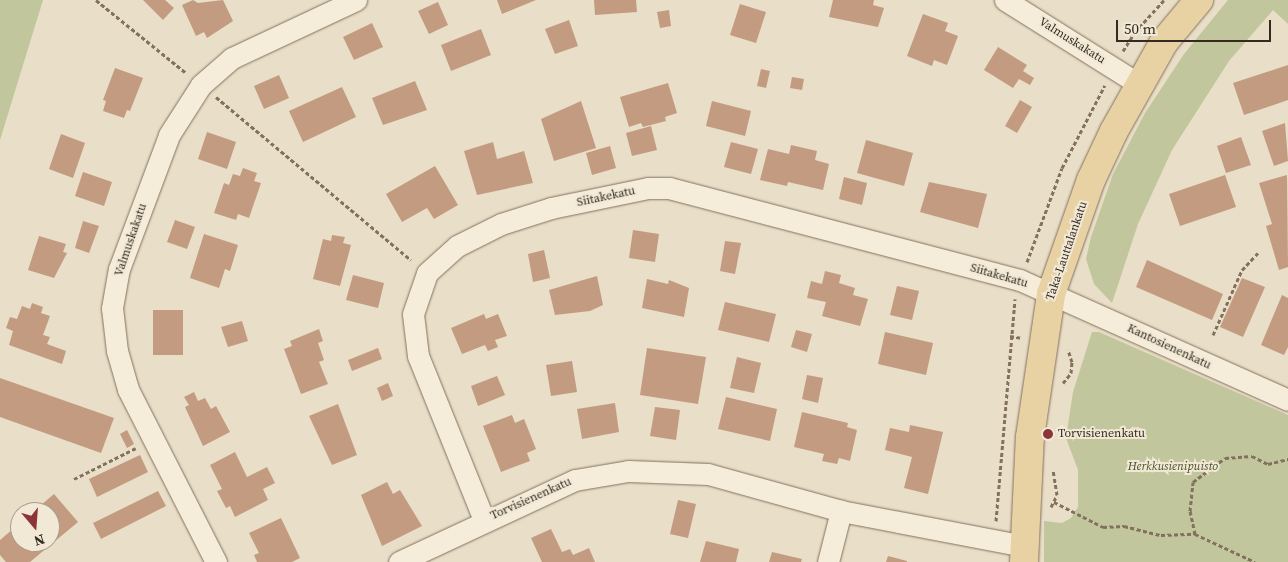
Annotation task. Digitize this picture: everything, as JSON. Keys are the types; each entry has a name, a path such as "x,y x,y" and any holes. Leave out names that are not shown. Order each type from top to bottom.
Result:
{"main road":[{"name":"Taka-Lauttalankatu","path":"1024,554 1030,437 1051,294 1091,180 1139,84 1164,42 1198,0"}],"street":[{"name":"Valmuskakatu","path":"216,562 152,440 128,389 116,351 112,308 119,268 169,135 201,84 232,58 356,0"},
{"name":"Valmuskakatu","path":"1005,0 1139,84"},
{"name":"Siitakekatu","path":"484,520 418,356 413,314 427,273 457,246 500,224 560,206 648,188 669,188 1020,280 1051,294"},
{"name":"Kantosienenkatu","path":"1051,294 1288,400"},
{"name":"Torvisienenkatu","path":"399,562 484,520 575,480 628,471 708,474 841,511 1024,554"},
{"path":"828,562 841,511"}],"path":[{"path":"96,0 201,84 427,273"},
{"path":"1213,335 1242,270 1259,252"},
{"path":"74,479 152,440"},
{"path":"1194,534 1190,511 1193,482 1225,458 1252,456 1268,464 1279,464 1288,459"},
{"path":"1054,502 1103,527 1124,526 1161,535 1194,534 1254,562"}],"green space":[{"path":"0,0 43,0 0,140"},
{"path":"1228,0 1288,0 1288,24 1273,10 1229,61 1172,150 1138,224 1112,303 1094,284 1086,259 1091,237 1113,174 1145,113 1184,54"},
{"name":"Herkkusienipuisto","path":"1092,332 1099,332 1288,415 1288,562 1044,562 1044,521 1062,523 1071,518 1078,507 1078,470 1066,438 1073,392"}],"building":[{"path":"143,0 165,0 174,8 163,20"},
{"path":"193,0 198,3 223,0 233,21 207,38 204,32 196,36 182,5"},
{"path":"497,0 536,0 502,14"},
{"path":"594,0 636,0 637,12 595,15"},
{"path":"833,0 874,0 873,5 884,8 878,27 829,17"},
{"path":"438,2 448,25 429,34 418,11"},
{"path":"740,4 766,12 756,43 730,35"},
{"path":"669,10 671,26 660,28 657,12"},
{"path":"923,14 948,23 945,31 958,36 947,65 934,60 932,66 907,56"},
{"path":"569,20 578,46 555,54 545,29"},
{"path":"372,23 383,47 354,60 343,37"},
{"path":"481,29 491,55 451,71 441,45"},
{"path":"998,47 1027,65 1023,71 1034,78 1030,85 1019,79 1013,88 984,70"},
{"path":"1288,65 1288,100 1244,115 1233,83"},
{"path":"115,68 143,78 130,111 127,110 124,118 103,111 106,101 103,100"},
{"path":"761,69 770,71 766,88 757,86"},
{"path":"279,75 289,98 264,109 254,86"},
{"path":"792,77 804,79 802,90 790,88"},
{"path":"415,81 427,110 383,125 372,98"},
{"path":"668,83 677,113 665,117 666,121 643,127 641,123 629,127 620,97"},
{"path":"342,87 356,117 303,142 289,111"},
{"path":"1020,100 1032,107 1017,133 1005,126"},
{"path":"581,101 596,148 554,161 541,119"},
{"path":"712,101 751,111 745,136 706,126"},
{"path":"1285,123 1288,161 1274,166 1262,131"},
{"path":"651,126 657,150 632,156 626,133"},
{"path":"207,132 236,142 227,169 198,159"},
{"path":"61,134 85,143 73,178 49,169"},
{"path":"1241,137 1251,165 1226,173 1217,146"},
{"path":"866,140 913,153 904,186 857,173"},
{"path":"493,142 497,159 524,151 533,183 477,195 464,151"},
{"path":"731,142 758,149 751,174 724,167"},
{"path":"791,145 817,151 815,160 829,164 823,190 788,182 787,186 760,180 768,149 789,154"},
{"path":"610,146 616,168 592,175 586,153"},
{"path":"435,166 458,205 434,219 427,208 402,222 386,194"},
{"path":"243,168 257,173 254,181 261,183 249,218 238,214 236,220 214,213 224,183 229,185 233,174 240,176"},
{"path":"83,172 112,182 104,206 75,196"},
{"path":"1225,175 1236,207 1180,226 1169,194"},
{"path":"1287,175 1288,267 1279,270 1266,226 1272,224 1259,183"},
{"path":"844,177 867,183 862,205 839,199"},
{"path":"929,182 987,194 978,228 920,212"},
{"path":"175,220 195,227 187,249 167,242"},
{"path":"83,221 99,226 89,253 75,248"},
{"path":"633,230 659,234 655,262 629,258"},
{"path":"204,234 238,245 230,271 225,269 219,288 190,278"},
{"path":"332,235 345,237 343,243 351,245 340,286 313,279 323,239 331,241"},
{"path":"39,236 66,244 63,252 67,253 54,278 28,270"},
{"path":"725,241 741,243 735,274 720,271"},
{"path":"544,250 550,278 533,282 528,254"},
{"path":"1147,260 1223,294 1212,320 1136,287"},
{"path":"825,271 841,275 839,283 855,288 853,295 868,299 860,326 822,316 826,302 807,298 811,281 822,284"},
{"path":"353,275 384,283 378,308 346,300"},
{"path":"597,276 603,305 590,311 555,315 549,290"},
{"path":"1242,278 1265,287 1243,337 1220,327"},
{"path":"647,279 668,284 669,280 689,288 684,317 642,308"},
{"path":"897,286 919,291 912,320 890,315"},
{"path":"1282,295 1288,298 1288,347 1284,355 1261,345"},
{"path":"725,302 776,314 769,342 718,330"},
{"path":"32,303 43,307 41,313 50,316 43,335 50,337 47,344 66,351 62,364 9,345 13,331 6,328 10,317 17,319 22,306 30,309"},
{"path":"153,310 183,310 183,355 153,355"},
{"path":"484,314 486,319 498,314 507,336 495,340 498,347 488,351 485,345 462,354 451,328"},
{"path":"242,321 248,341 228,347 221,327"},
{"path":"319,329 323,341 318,343 324,360 319,362 328,384 301,394 284,349 292,346 290,341"},
{"path":"796,330 812,334 807,352 791,347"},
{"path":"885,332 933,343 926,375 878,364"},
{"path":"378,348 382,359 352,371 348,360"},
{"path":"647,348 706,357 698,404 640,395"},
{"path":"737,357 761,363 754,393 730,388"},
{"path":"572,361 577,392 551,396 546,365"},
{"path":"807,375 823,378 818,403 802,399"},
{"path":"497,376 505,395 478,406 471,386"},
{"path":"0,378 114,418 101,453 0,417"},
{"path":"388,383 393,396 382,401 377,388"},
{"path":"194,392 198,401 205,398 211,409 216,406 230,432 203,446 185,407 189,405 184,397"},
{"path":"726,397 777,409 770,441 718,429"},
{"path":"615,403 619,432 582,439 577,409"},
{"path":"338,404 357,455 332,465 309,416"},
{"path":"655,407 680,410 676,440 650,436"},
{"path":"802,412 848,423 847,427 857,430 850,461 839,458 837,464 822,461 824,454 794,447"},
{"path":"512,415 515,423 524,419 536,449 527,453 530,461 501,472 483,426"},
{"path":"910,425 943,432 928,494 904,488 912,457 885,450 890,428 909,432"},
{"path":"127,430 134,444 127,448 120,434"},
{"path":"235,452 247,477 267,467 275,483 263,489 268,500 235,517 230,506 226,508 217,491 222,489 210,465"},
{"path":"140,455 148,472 97,497 89,479"},
{"path":"387,482 393,494 400,490 422,526 382,546 361,495"},
{"path":"158,491 166,506 101,539 93,523"},
{"path":"54,494 78,522 60,537 60,502 45,502"},
{"path":"678,500 696,504 688,538 670,534"},
{"path":"281,518 300,558 292,562 257,562 254,555 259,553 249,533"},
{"path":"551,529 562,552 570,549 573,555 589,548 595,562 542,562 531,538"},
{"path":"10,532 10,552 42,552 30,562 6,562 0,555 0,540"},
{"path":"706,541 739,549 736,562 700,562"},
{"path":"772,552 802,559 801,562 769,562"},
{"path":"888,556 907,561 907,562 886,562"}],"place":[{"name":"Torvisienenkatu","path":"1048,434"}]}
